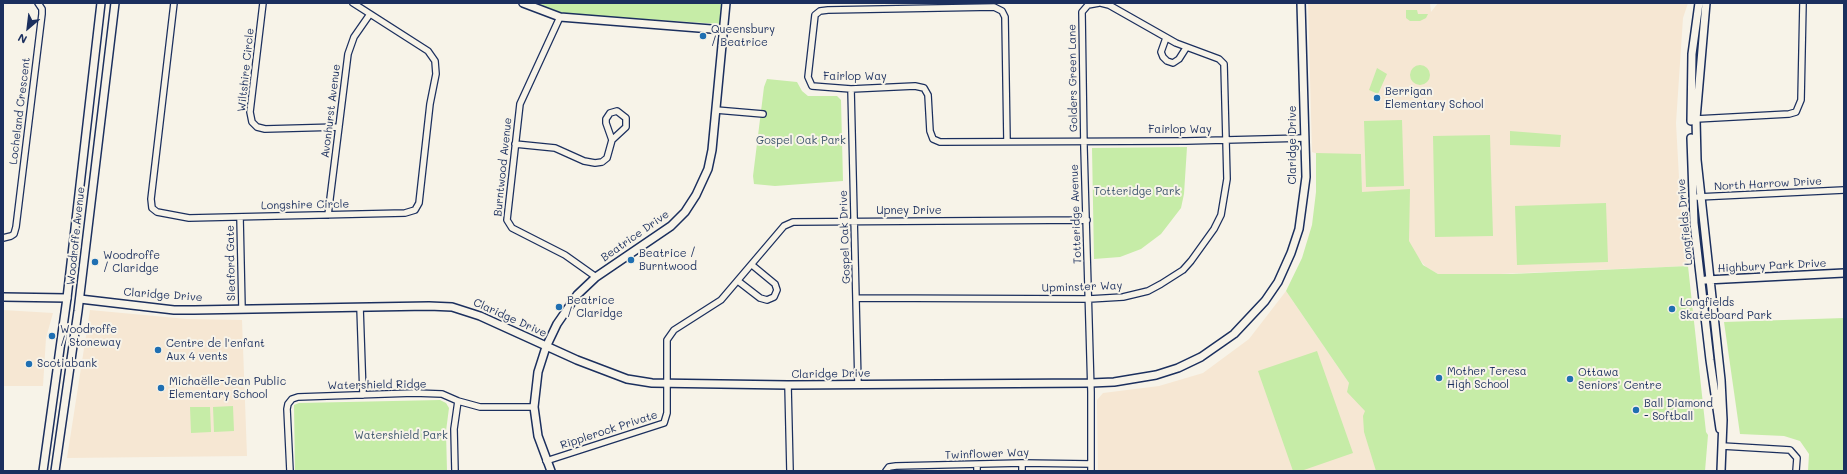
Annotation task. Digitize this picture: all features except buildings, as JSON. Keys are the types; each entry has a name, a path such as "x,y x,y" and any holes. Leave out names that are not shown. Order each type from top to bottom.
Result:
{"street":[{"name":"Locheland Crescent","path":"3,238 14,234 16,227 42,14 42,9 38,3"},
{"name":"Woodroffe Avenue","path":"43,471 67,298 101,3"},
{"name":"Woodroffe Avenue","path":"55,471 80,299 115,3"},
{"name":"Longshire Circle","path":"174,3 151,199 152,208 162,214 189,218 405,213 415,210 419,202 430,104 436,74 435,61 428,51 353,3"},
{"name":"Wiltshire Circle","path":"263,3 250,112 252,122 257,127 265,129 339,127"},
{"path":"522,3 560,17 724,30"},
{"name":"Beatrice Drive","path":"550,471 538,431 534,407 538,372 546,347 555,328 569,305 596,277 663,232 688,208 699,190 708,169 712,150 726,3"},
{"name":"Golders Green Lane","path":"1084,141 1082,12 1088,5 1100,3 1109,5 1186,48 1219,59 1224,64 1227,140"},
{"name":"Claridge Drive","path":"80,299 174,310 429,306 462,309 546,347 627,378 652,383 788,385 1091,383 1134,380 1156,375 1178,368 1201,357 1234,334 1252,316 1278,282 1291,253 1299,228 1306,177 1301,3"},
{"name":"Longfields Drive","path":"1699,3 1692,54 1692,197 1710,360 1722,437"},
{"name":"Longfields Drive","path":"1706,3 1696,119 1697,160 1721,380 1723,420 1721,471"},
{"path":"1696,119 1789,114 1796,112 1801,100 1803,3"},
{"name":"Fairlop Way","path":"1007,141 1005,18 1002,11 994,7 929,6 828,10 820,11 815,15 808,77 812,86 851,89 915,86 924,88 928,96 930,131 933,138 940,142 1304,138"},
{"name":"Avonhurst Avenue","path":"328,215 348,54 354,36 370,14"},
{"name":"Burntwood Avenue","path":"560,17 520,104 506,220 509,226 565,255 596,277"},
{"path":"1166,38 1161,52 1167,61 1173,63 1179,59 1186,48"},
{"name":"Gospel Oak Drive","path":"851,89 858,384"},
{"path":"716,110 763,114"},
{"path":"515,144 555,148 584,161 595,163 607,158 612,140 626,127 626,118 617,111 610,113 606,119 606,124 612,140"},
{"name":"Upminster Way","path":"856,298 1089,299 1123,297 1148,290 1162,284 1183,270 1214,229 1221,215 1227,179 1227,140"},
{"name":"Totteridge Avenue","path":"1084,141 1091,383 1091,471"},
{"name":"North Harrow Drive","path":"1692,197 1844,190"},
{"name":"Sleaford Gate","path":"240,216 242,309"},
{"name":"Upney Drive","path":"668,384 667,340 674,330 721,300 784,226 793,222 1086,220"},
{"path":"738,281 760,298 767,300 774,297 777,290 775,284 752,265"},
{"name":"Highbury Park Drive","path":"1702,280 1844,273"},
{"path":"3,297 80,299"},
{"path":"360,307 363,395"},
{"name":"Ripplerock Private","path":"546,461 664,423 667,413 668,384"},
{"path":"788,385 790,471"},
{"name":"Watershield Ridge","path":"290,471 287,409 288,404 292,399 298,397 414,393 442,394 470,405 491,408 534,407"},
{"path":"455,471 454,429 458,401"},
{"path":"1722,446 1790,450 1797,458 1796,471"},
{"path":"1022,463 1022,471"},
{"name":"Twinflower Way","path":"886,471 889,467 896,466 977,468 1022,463 1091,464"}],"shaded area":[{"path":"1308,3 1430,3 1431,12 1438,3 1688,3 1683,18 1676,123 1680,196 1688,266 1453,276 1438,274 1426,267 1362,193 1361,154 1318,154 1312,152"},
{"path":"1286,291 1349,383 1436,471 1098,471 1097,400 1103,393 1159,386 1203,373 1249,339"},
{"path":"3,310 53,313 46,338 43,386 3,386"},
{"name":"Michaëlle-Jean Public Elementary School","path":"90,310 187,319 242,320 247,456 67,458"}],"green space":[{"path":"533,3 721,3 720,24 567,14"},
{"path":"1406,10 1417,10 1418,14 1428,14 1426,18 1420,21 1410,21 1406,18"},
{"path":"1416,65 1424,65 1430,71 1430,79 1424,85 1416,85 1410,79 1410,71"},
{"path":"1377,68 1387,74 1378,94 1369,90"},
{"name":"Gospel Oak Park","path":"767,79 797,82 802,91 808,96 837,96 841,100 843,181 775,186 754,184 753,176 764,87"},
{"path":"1402,120 1404,186 1366,187 1364,121"},
{"path":"1510,131 1561,135 1560,147 1510,145"},
{"path":"1490,135 1493,236 1435,237 1433,136"},
{"name":"Totteridge Park","path":"1187,147 1184,194 1181,208 1161,234 1141,249 1120,257 1094,259 1092,148"},
{"path":"1316,153 1361,154 1362,192 1410,189 1409,241 1423,265 1438,274 1512,274 1688,266 1706,432 1708,435 1705,471 1376,471 1364,432 1363,416 1365,411 1347,392 1349,383 1286,291 1302,258 1312,225 1316,192"},
{"path":"1606,203 1608,262 1517,265 1515,206"},
{"path":"1844,318 1844,471 1808,471 1809,454 1800,441 1784,436 1740,434 1724,322"},
{"path":"1317,351 1353,453 1301,471 1293,471 1258,371"},
{"name":"Watershield Park","path":"440,400 446,403 449,408 446,431 447,471 295,471 294,405 299,403"},
{"path":"233,406 234,431 214,432 213,407"},
{"path":"190,407 210,407 211,432 191,433"}],"place":[{"name":"Queensbury / Beatrice","path":"703,36"},
{"name":"Berrigan Elementary School","path":"1377,98"},
{"name":"Beatrice / Burntwood","path":"631,260"},
{"name":"Woodroffe / Claridge","path":"95,262"},
{"name":"Beatrice / Claridge","path":"559,307"},
{"name":"Longfields Skateboard Park","path":"1672,309"},
{"name":"Woodroffe / Stoneway","path":"52,336"},
{"name":"Centre de l'enfant Aux 4 vents","path":"158,350"},
{"name":"Scotiabank","path":"29,364"},
{"name":"Mother Teresa High School","path":"1439,378"},
{"name":"Ottawa Seniors' Centre","path":"1570,379"},
{"name":"Michaëlle-Jean Public Elementary School","path":"161,388"},
{"name":"Ball Diamond - Softball","path":"1636,410"}]}
